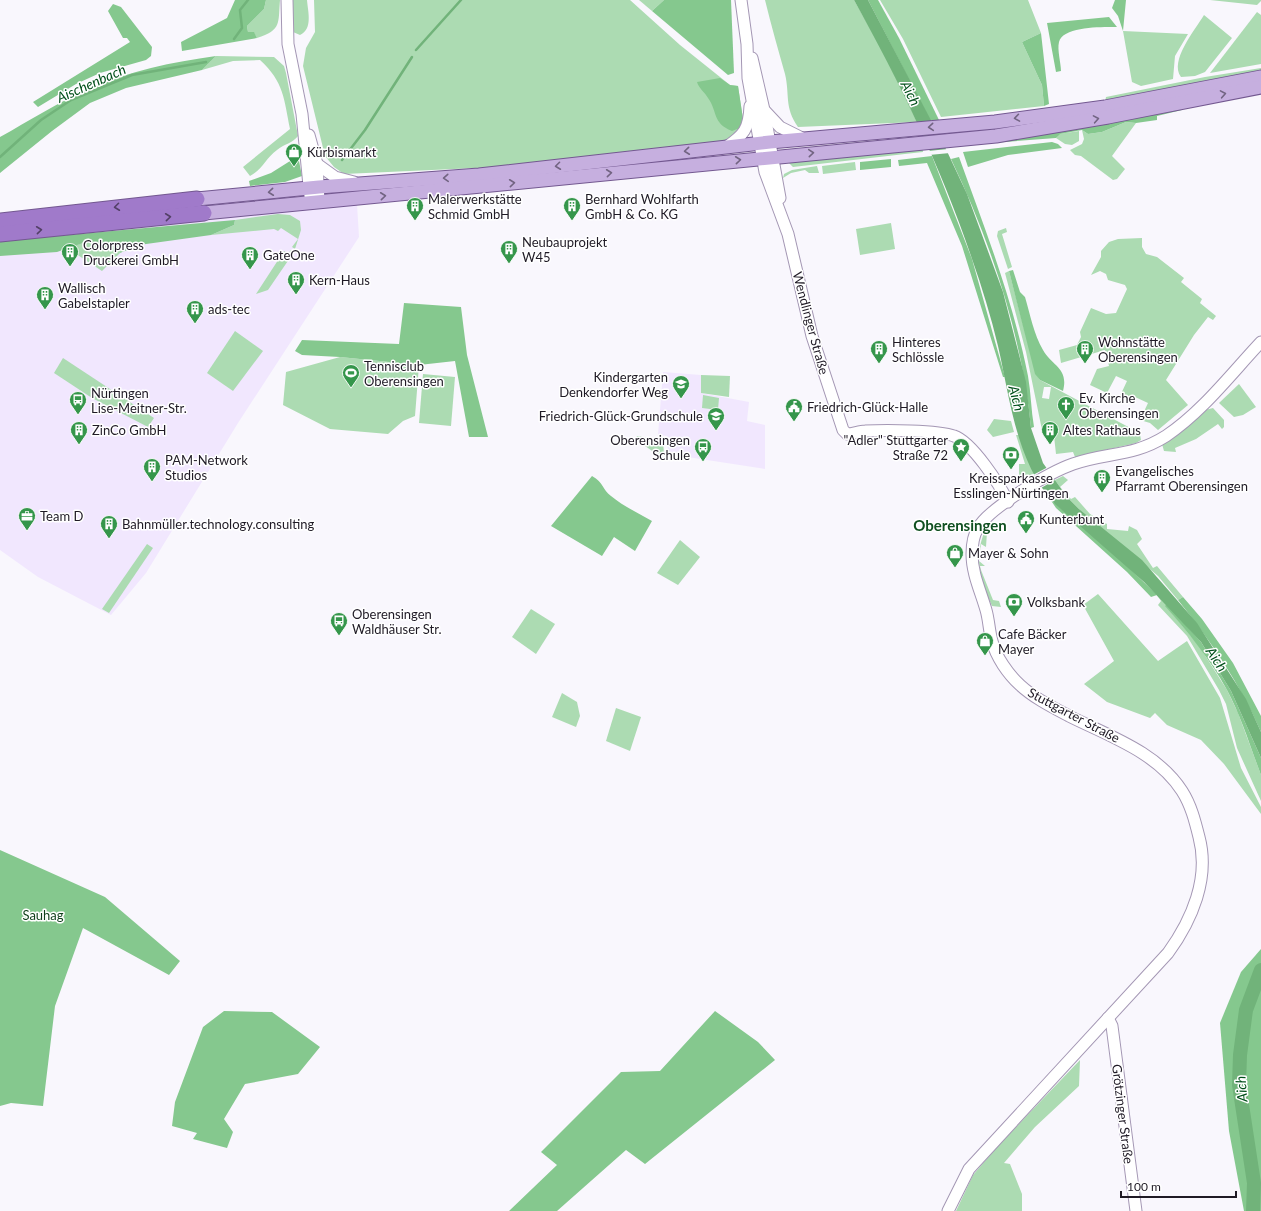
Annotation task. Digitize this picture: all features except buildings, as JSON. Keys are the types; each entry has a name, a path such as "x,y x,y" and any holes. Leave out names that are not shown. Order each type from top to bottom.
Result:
{"highway":[{"path":"0,221 198,199"},
{"path":"0,234 204,213"}],"main road":[{"path":"287,0 288,44 302,114 315,203"},
{"path":"726,147 740,137 745,131 750,108 747,44 741,0"},
{"path":"747,44 754,66 764,110 765,142"},
{"path":"198,199 511,172 765,142 964,124 1105,107 1261,77"},
{"path":"204,213 767,157 967,139 1058,126 1261,87"},
{"path":"750,92 765,142"},
{"path":"764,110 780,127 804,139"},
{"path":"302,114 317,164 314,188"},
{"name":"Wendlinger Straße","path":"765,142 767,157 781,213 788,234 812,336 841,426 845,432 851,434 864,431 880,431 955,436 966,445 985,466 1008,502"},
{"path":"317,164 335,178 361,184"},
{"name":"Stuttgarter Straße","path":"948,1211 969,1169 1155,969 1179,938 1196,902 1202,879 1200,841 1193,815 1183,792 1170,775 1155,761 1134,748 1033,696 1018,684 1004,667 992,642 986,611 974,571 972,548 977,529 992,513 1054,472 1086,460 1134,451 1166,435 1195,412 1261,342"},
{"name":"Grötzinger Straße","path":"1108,1018 1113,1031 1136,1211"}],"shaded area":[{"path":"266,0 280,0 277,25 271,32 257,38 254,33 248,32 247,26 264,9"},
{"path":"293,0 307,0 309,20 307,29 300,35 293,32"},
{"path":"314,0 630,0 680,45 730,85 738,86 743,119 739,134 727,141 502,169 476,168 344,174 334,167 325,156 303,66 306,48 315,32"},
{"path":"639,0 664,0 652,11"},
{"path":"765,0 854,0 883,51 917,122 798,127 789,107 785,74"},
{"path":"880,0 1028,0 1041,33 1022,42 1042,85 1044,106 941,117 903,39"},
{"path":"1210,0 1261,0 1261,1 1257,5"},
{"path":"1257,12 1261,15 1261,64 1210,73"},
{"path":"1204,15 1232,38 1205,72 1195,76 1181,77 1178,70 1178,63 1181,54"},
{"path":"1123,31 1188,34 1175,56 1173,79 1141,86 1132,82"},
{"path":"216,56 274,57 284,66 286,73 298,136 273,153 258,171 250,176 243,167 290,129 282,92 274,76 260,60 233,61 202,70"},
{"path":"1261,68 1261,72 1210,80 1105,102 1106,97 1205,77"},
{"path":"1126,122 1136,123 1112,156 1125,169 1117,179 1113,180 1081,156 1075,155 1070,150 1082,144 1084,139 1082,130 1088,134 1102,132"},
{"path":"1079,131 1079,141 1072,145 1065,144 1056,138 1059,134"},
{"path":"922,146 923,152 793,167 788,162"},
{"path":"855,162 856,170 823,174 822,166"},
{"path":"817,166 819,173 809,173 805,170 791,173 783,178 784,174 792,170"},
{"path":"357,204 359,237 238,423 146,573 111,615 38,577 0,550 0,253 95,232"},
{"path":"278,214 290,215 300,221 301,230 295,249 292,247 298,239 281,228 278,231 274,229 211,235 234,225 235,220"},
{"path":"891,223 895,249 860,255 856,229"},
{"path":"1006,228 1007,232 1002,234 1012,267 1008,269 997,236 998,231"},
{"path":"1142,238 1142,247 1146,254 1157,257 1184,278 1181,282 1202,299 1200,303 1216,316 1213,320 1208,317 1194,335 1166,380 1188,405 1158,430 1150,423 1140,420 1148,403 1135,397 1132,402 1120,396 1127,381 1116,376 1107,393 1090,385 1097,369 1109,366 1105,350 1061,363 1059,350 1077,345 1081,337 1080,332 1091,308 1106,314 1116,313 1127,289 1125,285 1108,280 1106,274 1100,271 1091,275 1101,257 1101,251 1109,242 1118,239"},
{"path":"86,242 103,246 115,243 122,246 120,253 102,271 67,248"},
{"path":"291,250 294,252 268,290 256,294 284,251 288,254"},
{"path":"1009,271 1036,374 1040,380 1136,431 1139,429 1141,440 1136,443 1075,457 1073,452 1056,454 1054,436 1044,437 1042,430 1026,352 1005,273","holes":["1044,387 1051,387 1049,399 1042,398"]},
{"path":"235,331 263,351 233,391 207,373"},
{"name":"Tennisclub Oberensingen","path":"340,357 419,365 415,416 403,421 388,434 330,429 283,405 286,372"},
{"path":"63,358 154,418 148,427 92,398 54,373"},
{"name":"Friedrich-Glück-Grundschule","path":"663,372 701,375 701,393 749,402 747,421 765,425 765,469 668,454 667,436 658,435"},
{"path":"423,374 455,377 451,426 419,423"},
{"path":"701,375 730,376 729,397 701,393"},
{"path":"1239,384 1256,407 1243,415 1234,417 1219,403"},
{"path":"703,395 719,398 718,410 702,408"},
{"path":"1213,408 1224,420 1224,427 1222,429 1218,424 1196,439 1175,448 1176,452 1164,451 1162,444 1205,410"},
{"path":"994,419 1011,421 1014,432 993,437 987,430"},
{"path":"1016,435 1019,435 1028,460 1035,473 1027,477 1019,476 1019,464 1025,464"},
{"path":"637,436 663,441 664,454 658,455 635,439"},
{"path":"1063,476 1068,480 1060,487 1071,499 1075,497 1090,514 1107,524 1107,529 1128,531 1129,526 1137,530 1142,539 1137,544 1153,568 1157,566 1183,597 1178,600 1158,576 1067,497 1055,480"},
{"path":"985,531 987,532 986,547 981,544 979,560 979,550"},
{"path":"680,540 700,557 678,585 657,573"},
{"path":"147,544 153,548 109,613 102,609"},
{"path":"979,561 985,566 980,566 993,600 999,601 1001,607 992,606 982,578"},
{"path":"1098,594 1158,661 1187,641 1220,698 1241,768 1261,807 1261,814 1224,764 1201,740 1167,725 1155,713 1150,718 1107,702 1084,684 1114,661 1083,605"},
{"path":"1157,595 1167,604 1166,606 1199,646 1227,690 1238,713 1261,775 1261,801 1237,748 1226,704 1219,690 1187,636 1158,605 1161,601"},
{"path":"531,609 555,624 536,654 512,637"},
{"path":"562,693 577,702 580,716 576,727 552,717"},
{"path":"616,708 641,717 630,751 606,741"},
{"path":"1080,1060 1079,1086 1035,1127 1004,1163 1010,1164 1022,1194 1022,1211 956,1211 973,1175 997,1147"}],"green space":[{"path":"235,0 266,0 264,9 247,26 248,32 254,32 257,38 182,51 181,42 227,18"},
{"path":"664,0 731,0 734,73 728,75 652,11"},
{"path":"868,0 878,0 899,38 939,120 930,120"},
{"path":"1115,0 1126,0 1123,31 1118,16 1112,8"},
{"path":"113,4 121,7 152,47 151,56 146,60 100,73 76,84 38,107 33,102 130,42 127,38 123,38 108,11"},
{"path":"1109,17 1117,27 1084,28 1075,30 1062,37 1059,42 1061,71 1056,72 1047,23"},
{"path":"1041,33 1049,104 1044,106 1042,85 1022,42"},
{"path":"216,56 202,70 126,88 90,103 52,131 0,173 0,137 77,94 135,72 167,64"},
{"path":"720,78 730,85 738,86 743,119 740,128 732,131 718,121 711,103 697,82"},
{"path":"1185,105 1182,110 1157,116 1157,120 1136,123 1126,122 1102,132 1088,134 1082,130 1060,134 1056,138 953,146"},
{"path":"1052,142 1058,144 1062,148 1008,155 968,167 963,152"},
{"path":"298,156 302,176 285,182 250,186 249,181 271,173"},
{"path":"932,156 972,259 1005,377 1003,377 962,246 927,163 899,166 898,160"},
{"path":"959,157 998,265 1015,320 1029,382 1034,427 1031,428 1027,393 1003,290 979,223 951,159"},
{"path":"891,159 891,167 860,170 860,162"},
{"path":"235,220 234,225 211,235 139,245 120,253 122,246 115,243 103,246 86,242 57,252 0,256 0,241"},
{"path":"1013,270 1020,292 1025,297 1037,338 1043,350 1062,372 1064,377 1063,391 1040,380 1035,374 1009,271"},
{"path":"404,303 461,307 467,355 488,437 469,437 455,361 419,365 340,357 302,355 295,351 302,340 399,344"},
{"path":"592,476 599,481 608,493 616,500 652,521 635,551 614,537 602,556 551,526"},
{"path":"1050,499 1124,563 1157,595 1151,597 1127,572 1056,508"},
{"path":"1183,597 1202,619 1233,663 1261,716 1261,732 1244,697 1224,663 1178,600"},
{"path":"1167,604 1201,642 1231,691 1261,758 1261,775 1241,721 1227,690 1198,646 1165,606"},
{"name":"Sauhag","path":"0,850 105,897 180,961 169,975 83,928 55,1006 43,1106 11,1103 0,1106"},
{"path":"1261,949 1261,1211 1244,1211 1229,1131 1220,1023 1241,972"},
{"path":"224,1011 272,1012 320,1047 298,1074 245,1084 224,1119 233,1132 227,1148 193,1139 197,1133 172,1126 175,1102 203,1027"},
{"path":"715,1011 758,1042 775,1060 645,1164 626,1150 557,1211 509,1211 557,1165 541,1152 621,1072 660,1071"}],"water":[{"path":"854,0 868,0 945,147 967,194 1003,292 1026,382 1031,428 1043,463 1067,497 1079,509 1142,560 1197,623 1246,699 1261,732 1261,758 1231,691 1201,642 1144,582 1055,504 1042,488 1031,469 1016,429 998,346 989,313 960,225 934,159 904,95"}],"pier":[{"path":"948,149 950,153 929,155 928,151"},
{"path":"1048,467 1055,480 1041,488 1033,475"}],"waterway":[{"name":"Aischenbach","path":"234,39 242,28 240,10 248,0"},
{"path":"416,50 461,0"},
{"path":"342,160 365,130 412,57"},
{"name":"Aischenbach","path":"0,157 41,120 71,100 132,75 206,62"},
{"name":"Aich","path":"1253,1211 1254,1183 1239,1085 1240,1055 1246,1010 1261,970"}],"place":[{"name":"Kürbismarkt","path":"294,167"},
{"name":"Malerwerkstätte Schmid GmbH","path":"415,221"},
{"name":"Bernhard Wohlfarth GmbH & Co. KG","path":"572,221"},
{"name":"Neubauprojekt W45","path":"509,264"},
{"name":"Colorpress Druckerei GmbH","path":"70,267"},
{"name":"GateOne","path":"250,270"},
{"name":"Kern-Haus","path":"296,295"},
{"name":"Wallisch Gabelstapler","path":"45,310"},
{"name":"ads-tec","path":"195,324"},
{"name":"Hinteres Schlössle","path":"879,364"},
{"name":"Wohnstätte Oberensingen","path":"1085,364"},
{"name":"Tennisclub Oberensingen","path":"351,388"},
{"name":"Kindergarten Denkendorfer Weg","path":"681,399"},
{"name":"Nürtingen Lise-Meitner-Str.","path":"78,415"},
{"name":"Ev. Kirche Oberensingen","path":"1066,420"},
{"name":"Friedrich-Glück-Halle","path":"794,422"},
{"name":"Friedrich-Glück-Grundschule","path":"716,431"},
{"name":"ZinCo GmbH","path":"79,445"},
{"name":"Altes Rathaus","path":"1050,445"},
{"name":"Oberensingen Schule","path":"703,462"},
{"name":"\"Adler\" Stuttgarter Straße 72","path":"961,462"},
{"name":"Kreissparkasse Esslingen-Nürtingen","path":"1011,470"},
{"name":"PAM-Network Studios","path":"152,482"},
{"name":"Evangelisches Pfarramt Oberensingen","path":"1102,493"},
{"name":"Team D","path":"27,531"},
{"name":"Kunterbunt","path":"1026,534"},
{"name":"Bahnmüller.technology.consulting","path":"109,539"},
{"name":"Mayer & Sohn","path":"955,568"},
{"name":"Volksbank","path":"1014,617"},
{"name":"Oberensingen Waldhäuser Str.","path":"339,636"},
{"name":"Cafe Bäcker Mayer","path":"985,656"}],"district":[{"name":"Oberensingen","path":"960,525"}]}
